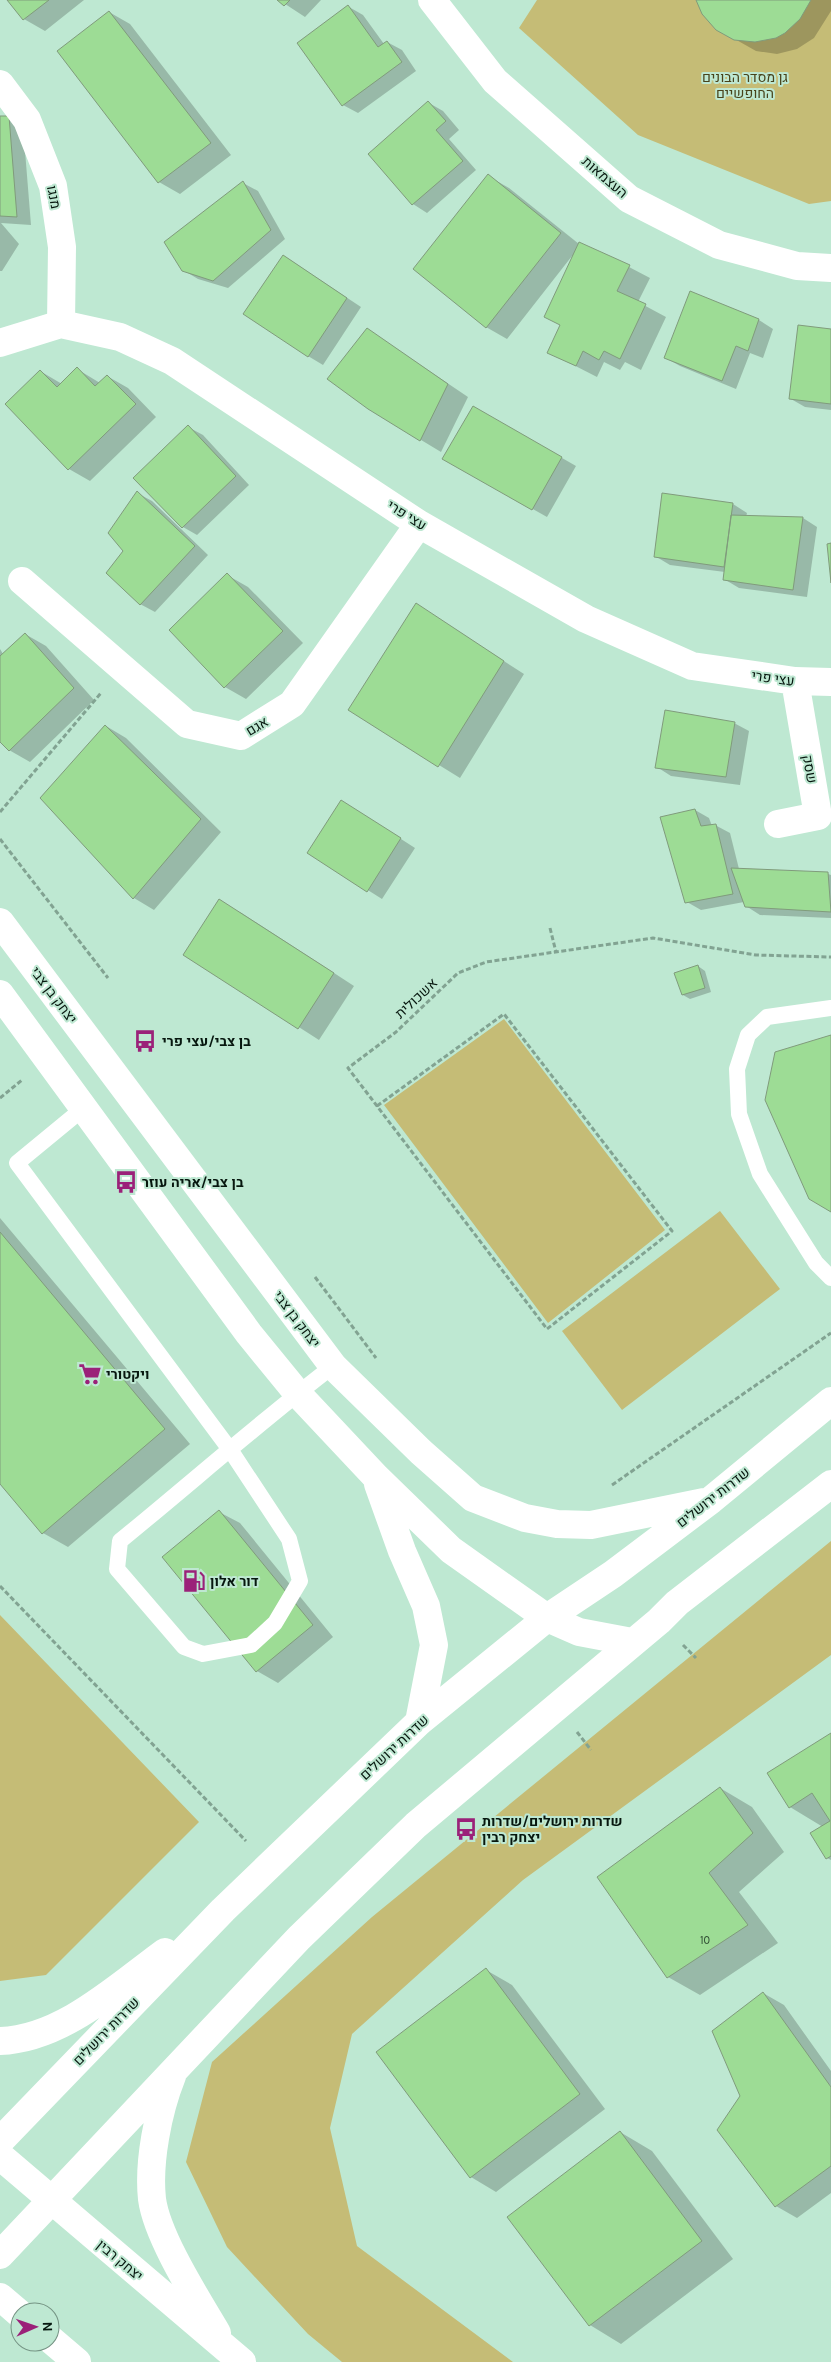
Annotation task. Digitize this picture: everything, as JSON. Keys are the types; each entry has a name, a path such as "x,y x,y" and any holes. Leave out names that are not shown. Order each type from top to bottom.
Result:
{"street":[{"name":"העצמאות","path":"432,0 495,81 629,199 719,245 797,266 831,268"},
{"name":"מנגו","path":"0,84 27,120 53,186 62,247 62,324"},
{"name":"עצי פרי","path":"0,343 62,324 120,337 172,362 419,524 586,619 692,666 795,681 831,682"},
{"name":"אגם","path":"22,580 187,724 241,736 292,704 419,524"},
{"name":"שסק","path":"778,824 818,816 795,681"},
{"name":"יצחק בן צבי","path":"0,922 333,1366 420,1452 473,1498 525,1518 557,1524 591,1525 711,1500"},
{"path":"0,994 85,1107 249,1334 298,1394 376,1478 451,1550 546,1618 579,1632 632,1642"},
{"name":"שדרות ירושלים","path":"0,2141 223,1910 418,1722 546,1618 613,1574 711,1500 831,1401"},
{"path":"376,1478 402,1551 426,1606 434,1645 418,1722"},
{"path":"0,2255 174,2068 299,1938 416,1825 677,1603 831,1484"},
{"path":"0,2041 20,2040 73,2018 223,1910"},
{"path":"174,2068 158,2117 152,2200 162,2233 234,2356"},
{"name":"יצחק רבין","path":"0,2156 234,2356"},
{"path":"0,2297 10,2306"},
{"path":"60,2348 76,2362"}],"lane":[{"path":"831,1008 767,1017 748,1035 738,1069 739,1114 760,1174 816,1264 831,1278"},
{"path":"85,1107 17,1162 231,1451 289,1539 300,1581 275,1623 251,1645 203,1654 184,1647 117,1569 120,1541 231,1451 333,1366"}],"path":[{"path":"0,812 122,668"},
{"path":"0,839 108,978"},
{"path":"550,928 556,952"},
{"name":"אשכולית","path":"377,1106 504,1014 672,1231 547,1329 348,1068 396,1032 458,973 486,962 653,938 756,956 831,957"},
{"path":"607,1488 831,1333"},
{"path":"0,1586 247,1841"},
{"path":"240,1848 254,1835"}],"green space":[{"name":"גן מסדר הבונים החופשיים","path":"537,0 831,0 831,201 809,204 638,135 519,28"},
{"path":"504,1019 665,1230 548,1323 384,1105"},
{"path":"720,1211 780,1289 622,1410 562,1331"},
{"path":"831,1541 831,1655 523,1880 352,2034 330,2128 357,2246 513,2362 342,2362 308,2334 227,2247 186,2162 212,2062 372,1917"},
{"path":"0,1615 199,1822 46,1975 0,1981"}],"building":[{"path":"7,0 49,0 23,20"},
{"path":"277,0 290,0 284,6"},
{"path":"696,0 811,0 800,19 785,33 776,38 755,42 734,40 716,30 702,14"},
{"path":"348,5 378,47 387,41 402,62 342,106 297,43"},
{"path":"109,11 211,143 158,183 57,51"},
{"path":"428,101 446,121 436,130 463,161 412,205 368,154"},
{"path":"0,116 9,116 17,217 0,216"},
{"path":"488,174 561,233 486,328 413,269"},
{"path":"243,181 271,230 213,281 182,271 164,242"},
{"path":"579,242 630,265 617,291 646,304 620,359 604,351 599,360 583,351 576,366 547,353 560,325 544,317"},
{"path":"283,255 347,298 308,357 243,314"},
{"path":"690,291 759,319 748,351 736,346 722,381 664,358"},
{"path":"798,325 831,329 831,404 789,399"},
{"path":"367,328 448,384 420,441 368,409 327,379"},
{"path":"77,367 95,386 107,375 136,404 68,470 5,404 40,370 57,387"},
{"path":"473,406 562,457 532,510 442,459"},
{"path":"188,425 236,476 182,528 133,478"},
{"path":"137,491 195,546 140,605 106,573 123,551 108,533"},
{"path":"662,493 733,503 724,567 654,557"},
{"path":"731,515 803,517 793,590 723,580"},
{"path":"831,543 831,583 827,544"},
{"path":"227,573 283,631 224,688 169,630"},
{"path":"416,603 504,661 438,767 348,710"},
{"path":"25,633 74,688 9,751 0,742 0,656"},
{"path":"665,710 735,722 726,777 655,768"},
{"path":"105,725 201,819 133,899 40,798"},
{"path":"341,800 401,838 367,892 307,853"},
{"path":"695,809 701,826 716,824 733,894 685,903 660,817"},
{"path":"731,868 828,872 831,912 745,907"},
{"path":"219,899 334,973 298,1029 183,955"},
{"path":"698,965 705,988 682,995 674,973"},
{"path":"831,1035 831,1212 809,1199 765,1100 775,1052"},
{"path":"0,1232 165,1429 42,1534 0,1484"},
{"path":"219,1510 313,1625 256,1672 162,1557"},
{"path":"831,1733 831,1856 826,1859 810,1833 830,1821 812,1793 789,1808 767,1773"},
{"path":"720,1787 753,1833 709,1873 748,1925 667,1978 597,1877"},
{"path":"486,1968 580,2094 470,2178 376,2052"},
{"path":"763,1992 831,2087 831,2166 775,2207 717,2130 740,2096 712,2031"},
{"path":"620,2131 702,2241 589,2326 507,2217"}],"place":[{"name":"בן צבי/עצי פרי","path":"145,1041"},
{"name":"בן צבי/אריה עוזר","path":"126,1182"},
{"name":"ויקטורי","path":"90,1374"},
{"name":"דור אלון","path":"194,1581"},
{"name":"שדרות ירושלים/שדרות יצחק רבין","path":"466,1829"}]}
